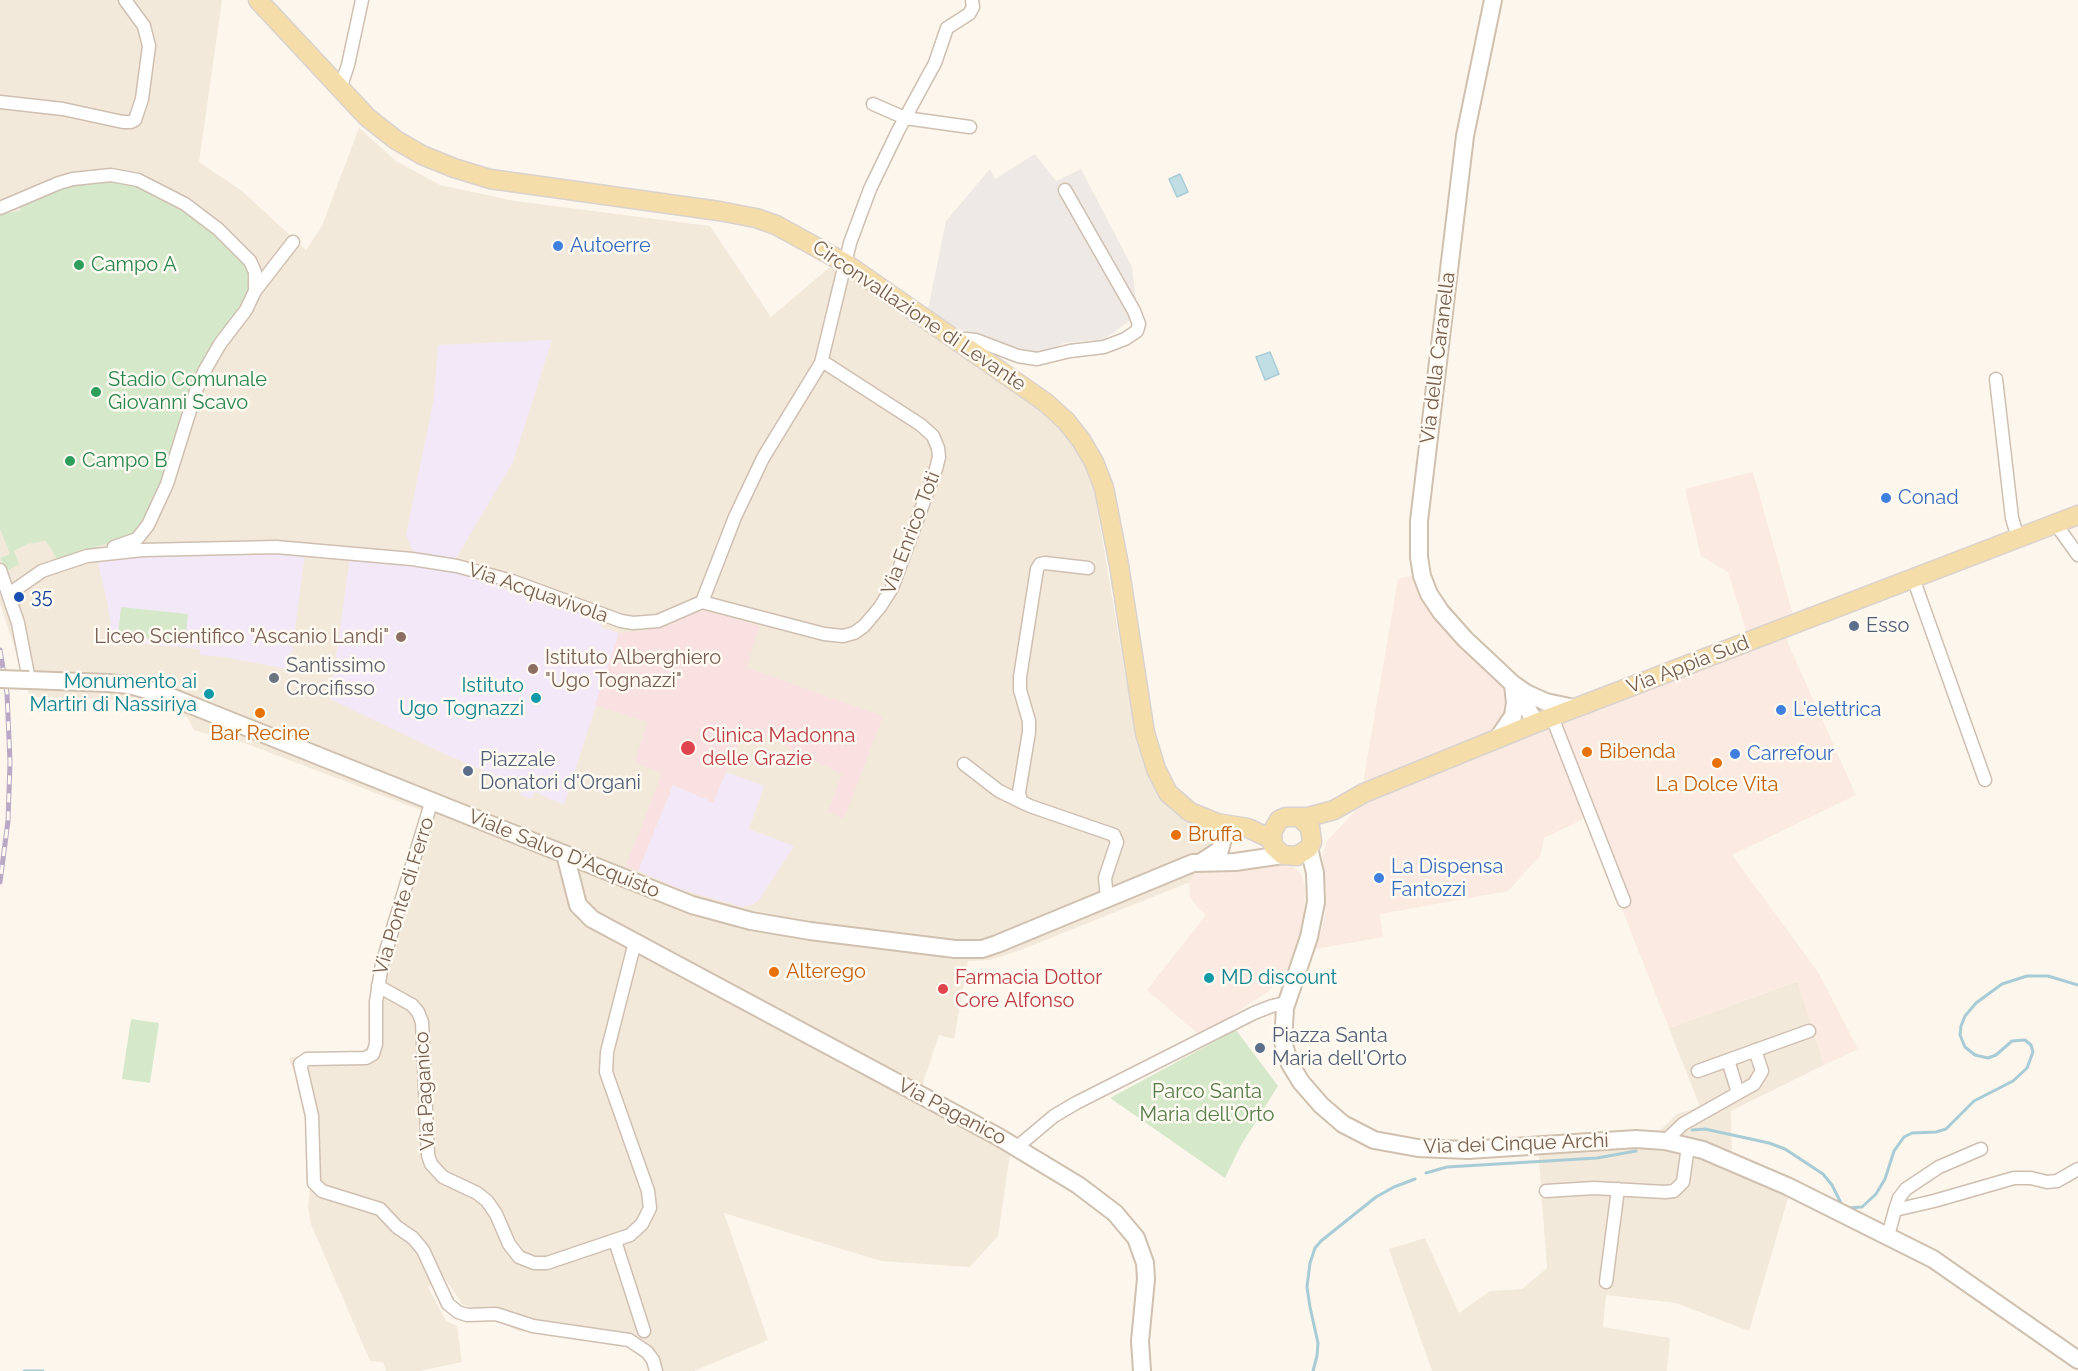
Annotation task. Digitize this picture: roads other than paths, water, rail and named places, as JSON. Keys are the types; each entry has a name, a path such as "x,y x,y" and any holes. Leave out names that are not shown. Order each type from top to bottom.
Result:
{"main road":[{"name":"Circonvallazione di Levante","path":"258,0 367,117 396,140 422,155 479,176 712,210 750,217 791,232 845,262 958,343 1046,402 1074,430 1091,456 1101,479 1110,513 1145,733 1160,777 1174,800 1190,812 1217,824 1238,825 1271,839"},
{"name":"Via della Caranella","path":"1492,0 1465,136 1419,521 1418,546 1424,581 1429,594 1441,612 1465,639 1513,684 1544,720"},
{"name":"Via Appia Sud","path":"1300,818 1334,810 1364,793 1498,738 2078,515"},
{"name":"Viale Salvo D'Acquisto","path":"0,679 108,683 158,692 692,905 787,928 976,950 997,944 1179,868 1203,861 1226,863 1287,856"},
{"name":"Via della Caranella","path":"1513,684 1542,701 1574,708"},
{"path":"1498,738 1509,724 1514,710 1513,684"},
{"path":"1287,856 1297,856 1334,810"},
{"path":"1310,841 1310,827 1300,818 1286,817 1274,825 1271,839 1277,852 1287,856 1304,869 1316,892"},
{"path":"1238,825 1280,820"},
{"path":"1203,861 1220,850 1223,838 1217,824"},
{"path":"1244,860 1271,839"},
{"name":"Via dei Cinque Archi","path":"1310,841 1316,892 1314,919 1286,1003 1283,1042 1288,1060 1298,1078 1315,1099 1338,1120 1374,1140 1406,1147 1449,1150 1629,1139 1665,1141 1717,1155 1772,1178 1942,1264 2078,1360"},
{"name":"Via Paganico","path":"566,854 576,898 582,910 592,919 1017,1147 1091,1194 1123,1221 1136,1238 1143,1253 1146,1279 1140,1341 1142,1371"}],"street":[{"path":"0,102 63,109 123,122 134,121 139,114 149,46 144,26 125,0"},
{"path":"340,89 362,0"},
{"path":"702,602 731,526 752,481 777,434 822,361 845,262 864,203 905,118 935,63 947,28 969,14 973,7 972,0"},
{"path":"873,104 905,118 970,127"},
{"path":"0,208 67,180 111,175 132,178 179,200 211,223 250,261 255,272 255,291"},
{"path":"958,343 965,339 976,340 1011,354 1037,359 1104,346 1125,339 1136,332 1139,324 1134,311 1065,190"},
{"path":"87,556 134,540 147,529 169,476 203,375 215,352 246,310 255,291 293,242"},
{"name":"Via Enrico Toti","path":"702,602 824,634 843,636 854,633 864,626 892,588 936,469 939,458 938,448 933,436 924,427 822,361"},
{"path":"1996,379 2012,518 2018,538"},
{"path":"2055,524 2078,555"},
{"name":"Via Acquavivola","path":"9,594 42,571 87,556 143,550 276,547 429,561 503,578 621,621 639,624 657,621 702,602"},
{"path":"1021,802 1019,792 1029,721 1020,690 1020,677 1036,571 1040,564 1045,563 1088,568"},
{"path":"0,570 20,633 29,680"},
{"path":"1912,578 1985,780"},
{"path":"1544,720 1624,901"},
{"path":"964,764 999,791 1021,802 1118,835 1116,848 1105,878 1107,898"},
{"name":"Via Ponte di Ferro","path":"432,800 386,949 375,1008 376,1044 371,1056 307,1059 300,1064 312,1116 316,1186 322,1191 380,1209 397,1227 414,1238 423,1250 448,1304 458,1312 474,1315 496,1314 529,1326 629,1340 647,1352 653,1360 656,1371"},
{"name":"Via Paganico","path":"378,986 410,1004 421,1019 428,1155 436,1171 443,1177 477,1193 487,1201 511,1247 525,1260 537,1263 553,1262 630,1235 646,1218 650,1208 648,1191 608,1080 606,1067 607,1052 635,942"},
{"path":"1017,1147 1054,1116 1076,1103 1254,1013 1286,1003"},
{"path":"1698,1071 1809,1031"},
{"path":"1665,1141 1679,1126 1752,1086 1760,1076 1761,1068 1755,1050"},
{"path":"1728,1060 1738,1093"},
{"path":"1546,1191 1587,1188 1665,1192 1677,1189 1684,1177 1688,1146"},
{"path":"1888,1236 1899,1198 1906,1189 1940,1167 1981,1149"},
{"path":"1895,1210 2009,1179 2057,1181 2078,1169"},
{"path":"1606,1282 1618,1189"},
{"path":"615,1241 644,1331"}],"water":[{"path":"1180,174 1188,192 1177,197 1169,179"},
{"path":"1270,352 1279,374 1265,380 1256,357"}],"waterway":[{"path":"1847,1208 1862,1207 1876,1194 1885,1179 1894,1151 1904,1137 1912,1133 1936,1132 1946,1129 1974,1101 2013,1081 2027,1068 2033,1052 2031,1045 2025,1040 2012,1041 1996,1055 1988,1058 1975,1055 1965,1047 1960,1035 1961,1026 1965,1016 1976,1003 2002,984 2027,976 2048,976 2078,985"},
{"path":"1692,1130 1705,1129 1769,1143 1785,1149 1823,1174 1832,1185 1842,1205"},
{"path":"1426,1173 1447,1167 1597,1158 1636,1151"},
{"path":"1313,1371 1318,1343 1307,1287 1310,1263 1315,1248 1376,1197 1415,1179"},
{"path":"24,1371 43,1371"}],"railway":[{"path":"0,650 7,693 10,762 8,821 0,882"}],"place":[{"name":"Autoerre","path":"558,246"},
{"name":"Campo A","path":"79,265"},
{"name":"Stadio Comunale Giovanni Scavo","path":"96,392"},
{"name":"Campo B","path":"70,461"},
{"name":"Conad","path":"1886,498"},
{"name":"35","path":"19,597"},
{"name":"Esso","path":"1854,626"},
{"name":"Liceo Scientifico \"Ascanio Landi\"","path":"401,637"},
{"name":"Istituto Alberghiero \"Ugo Tognazzi\"","path":"533,669"},
{"name":"Santissimo Crocifisso","path":"274,678"},
{"name":"Monumento ai Martiri di Nassiriya","path":"209,694"},
{"name":"Istituto Ugo Tognazzi","path":"536,698"},
{"name":"L'elettrica","path":"1781,710"},
{"name":"Bar Recine","path":"260,713"},
{"name":"Clinica Madonna delle Grazie","path":"688,748"},
{"name":"Bibenda","path":"1587,752"},
{"name":"Carrefour","path":"1735,754"},
{"name":"La Dolce Vita","path":"1717,763"},
{"name":"Piazzale Donatori d'Organi","path":"468,771"},
{"name":"Bruffa","path":"1176,835"},
{"name":"La Dispensa Fantozzi","path":"1379,878"},
{"name":"Alterego","path":"774,972"},
{"name":"MD discount","path":"1209,978"},
{"name":"Farmacia Dottor Core Alfonso","path":"943,989"},
{"name":"Piazza Santa Maria dell'Orto","path":"1260,1048"}],"park label":[{"name":"Parco Santa Maria dell'Orto","path":"1207,1104"}]}
